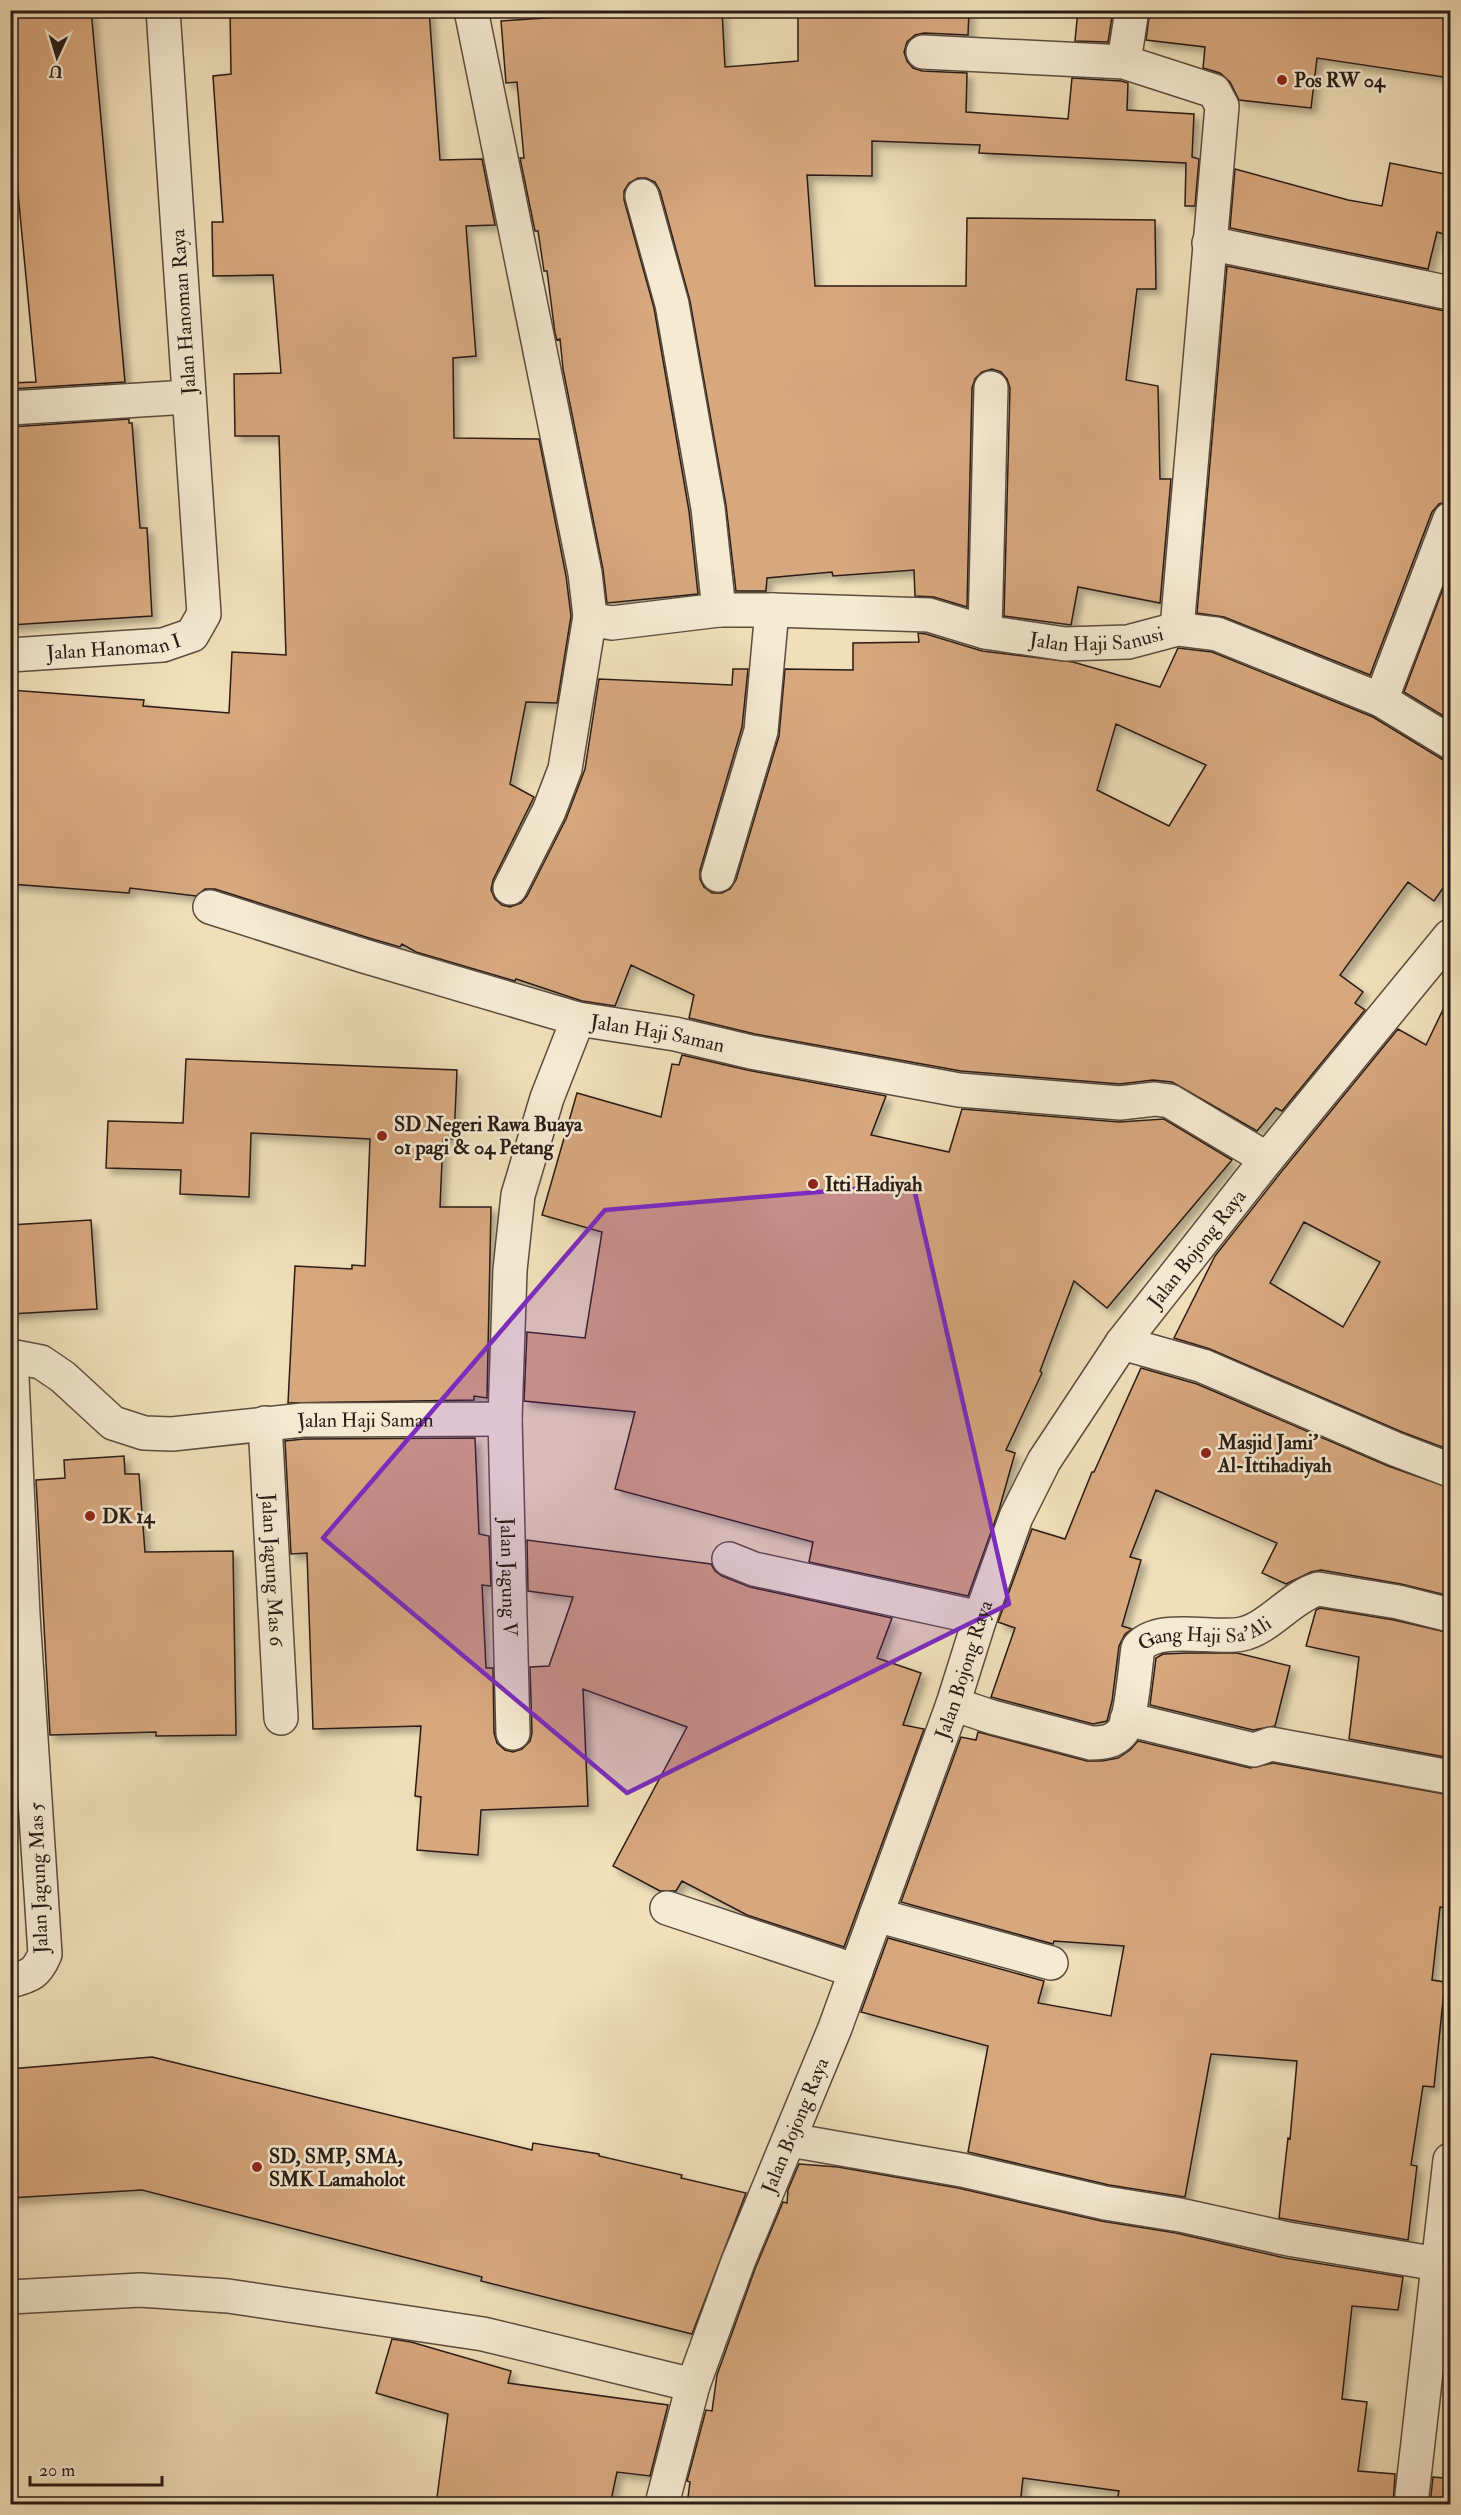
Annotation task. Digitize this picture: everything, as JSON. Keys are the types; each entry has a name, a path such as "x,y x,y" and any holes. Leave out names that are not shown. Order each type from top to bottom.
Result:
{"street":[{"name":"Jalan Hanoman Raya","path":"163,10 204,614"},
{"path":"471,10 585,573 591,616 565,770 549,811 510,888"},
{"path":"1124,62 1132,10"},
{"path":"923,52 1124,62 1214,91 1222,106 1177,629"},
{"path":"642,196 674,315 708,508 719,609"},
{"path":"1209,243 1450,293"},
{"path":"985,632 990,388"},
{"path":"10,408 188,397"},
{"path":"1381,700 1450,519"},
{"name":"Jalan Haji Sanusi","path":"591,616 612,623 719,609 929,615 985,632 1065,644 1128,642 1177,629 1217,634 1381,700 1450,742"},
{"path":"718,875 761,731 772,610"},
{"name":"Jalan Hanoman I","path":"10,655 164,645 192,635 204,614"},
{"path":"210,907 364,956 578,1019"},
{"name":"Jalan Bojong Raya","path":"662,2505 693,2385 738,2262 790,2140 856,1971 953,1704 980,1618 1016,1517 1044,1461 1122,1343 1267,1159 1450,936"},
{"name":"Jalan Haji Saman","path":"11,1356 41,1362 63,1377 113,1423 144,1433 172,1434 303,1420 505,1419 510,1270 518,1195 547,1098 578,1019 675,1034 751,1052 959,1090 1120,1103 1155,1099 1170,1101 1267,1159"},
{"path":"1122,1343 1203,1366 1395,1449 1450,1470"},
{"name":"Jalan Jagung Mas 5","path":"11,1356 23,1603 45,1954 25,1975"},
{"name":"Jalan Jagung V","path":"505,1419 513,1733"},
{"name":"Jalan Jagung Mas 6","path":"265,1423 280,1718"},
{"path":"729,1559 754,1569 980,1618"},
{"name":"Gang Haji Sa'Ali","path":"1127,1719 1138,1648 1151,1638 1174,1634 1245,1633 1306,1592 1318,1589 1398,1602 1450,1615"},
{"path":"953,1704 1091,1743 1103,1743 1113,1739 1122,1731 1127,1719 1254,1750 1271,1744 1450,1777"},
{"path":"667,1908 856,1971"},
{"path":"876,1915 1051,1963"},
{"path":"790,2140 962,2169 1105,2203 1180,2215 1288,2239 1444,2266"},
{"path":"1411,2505 1444,2266 1450,2160"},
{"path":"10,2297 140,2290 228,2296 483,2334 693,2385"}],"highlighted area":[{"path":"913,1184 1009,1604 627,1793 323,1538 605,1210"}],"building":[{"path":"10,10 91,10 125,382 10,389 10,383 36,382 10,109"},
{"path":"230,10 333,10 333,14 429,10 440,160 482,159 495,225 466,226 476,356 453,358 454,438 539,439 566,576 571,616 557,703 526,702 510,784 534,797 493,880 491,890 495,899 502,905 510,907 521,903 527,896 566,819 585,769 599,679 732,685 733,669 748,669 742,727 700,870 700,879 704,887 712,893 722,893 730,889 736,880 779,736 785,669 853,670 853,643 919,642 918,633 982,651 1073,662 1160,687 1178,648 1212,652 1373,717 1450,764 1450,878 1434,901 1408,882 1340,975 1363,992 1355,1003 1365,1010 1282,1111 1276,1108 1257,1131 1172,1082 1153,1080 1120,1084 961,1071 755,1034 689,1018 694,995 631,965 615,1006 582,1001 516,979 515,981 416,952 402,944 400,947 369,938 215,889 205,889 196,896 130,888 129,893 10,884 10,690 144,700 143,706 229,713 232,652 286,655 279,436 235,436 234,374 281,373 273,275 213,276 212,222 223,222 213,76 231,74","holes":["1116,724 1206,765 1169,826 1097,790"]},
{"path":"623,10 662,10 663,14 722,10 725,67 798,61 798,10 969,10 968,35 924,33 915,35 907,42 904,52 913,68 922,71 967,73 966,112 1068,119 1072,78 1128,83 1127,110 1194,114 1192,157 1199,159 1195,206 1185,206 1186,163 979,153 980,145 872,141 872,176 807,175 815,286 966,286 967,218 1155,220 1156,289 1137,289 1126,380 1158,386 1160,479 1171,479 1160,603 1078,587 1071,625 1004,616 1010,388 1001,372 992,369 982,372 975,379 972,388 967,607 934,597 915,596 914,570 833,576 832,572 767,578 766,591 736,591 726,505 690,301 660,191 655,182 646,178 638,178 629,183 624,191 624,200 654,308 689,511 698,594 607,603 603,569 563,369 560,339 557,340 555,333 547,271 544,271 538,231 535,231 520,158 524,158 517,82 506,83 501,21"},
{"path":"1078,10 1113,10 1108,42 1075,41"},
{"path":"1150,10 1450,10 1450,78 1317,58 1311,108 1239,100 1230,82 1220,73 1203,68 1205,47 1146,40"},
{"path":"1390,163 1450,175 1450,236 1437,232 1428,269 1230,228 1235,169 1348,200 1382,206"},
{"path":"1227,266 1450,312 1450,501 1439,504 1432,512 1370,675 1224,617 1197,613"},
{"path":"129,419 129,423 132,423 140,528 147,528 152,616 10,625 10,427"},
{"path":"1450,570 1450,720 1404,692"},
{"path":"1450,995 1450,1450 1402,1432 1210,1349 1174,1338 1215,1256 1398,1029 1426,1045","holes":["1304,1222 1380,1262 1343,1327 1270,1283"]},
{"path":"682,1055 747,1070 886,1096 871,1135 949,1152 962,1109 1119,1122 1164,1119 1232,1160 1107,1308 1074,1281 1040,1371 1042,1373 1006,1450 1015,1453 999,1510 968,1596 809,1562 813,1542 615,1489 635,1412 524,1401 527,1332 585,1338 602,1232 542,1215 577,1093 661,1117 672,1064 679,1065"},
{"path":"186,1059 457,1070 454,1139 443,1139 440,1207 491,1207 487,1398 474,1396 474,1400 288,1403 295,1266 352,1269 352,1265 365,1266 370,1139 251,1133 249,1197 180,1194 181,1170 106,1168 108,1121 183,1123"},
{"path":"91,1220 97,1309 10,1314 10,1225"},
{"path":"1141,1368 1197,1384 1388,1466 1450,1488 1450,1596 1401,1584 1321,1570 1311,1572 1286,1584 1262,1573 1277,1543 1156,1490 1130,1557 1141,1560 1122,1626 1132,1629 1125,1634 1119,1646 1107,1721 1093,1724 991,1697 1015,1628 998,1622 1032,1529 1065,1539 1092,1472 1094,1472"},
{"path":"475,1438 479,1534 489,1536 491,1586 482,1585 486,1668 493,1668 494,1733 497,1743 505,1750 513,1752 522,1749 530,1741 532,1733 530,1667 549,1666 573,1597 528,1591 527,1540 711,1564 722,1576 750,1587 892,1618 877,1658 921,1673 903,1725 924,1729 844,1947 747,1915 682,1881 676,1891 660,1891 613,1866 687,1727 583,1689 588,1806 481,1810 478,1855 417,1850 421,1797 415,1796 421,1726 313,1729 307,1553 291,1554 285,1441"},
{"path":"124,1456 125,1474 139,1474 145,1552 233,1551 236,1735 156,1736 156,1732 50,1735 36,1480 65,1478 64,1460"},
{"path":"1320,1608 1394,1620 1450,1633 1450,1758 1349,1739 1359,1657 1306,1646 1316,1610"},
{"path":"1237,1653 1290,1666 1275,1726 1253,1730 1150,1705 1156,1658 1163,1654"},
{"path":"978,1732 1087,1761 1118,1758 1138,1741 1250,1768 1273,1763 1450,1795 1450,1908 1440,1907 1432,1980 1445,1982 1434,2087 1423,2086 1411,2165 1417,2166 1408,2240 1279,2218 1288,2138 1290,2139 1297,2061 1211,2054 1185,2197 1109,2185 968,2152 988,2046 861,2012 888,1938 1044,1981 1038,2003 1111,2016 1124,1946 1054,1941 1053,1944 901,1902 961,1737 976,1740"},
{"name":"SD, SMP, SMA, SMK Lamaholot","path":"152,2057 532,2150 533,2143 599,2154 599,2156 682,2175 681,2178 746,2193 692,2334 481,2281 482,2277 142,2190 10,2198 10,2069"},
{"path":"799,2164 838,2167 958,2188 1101,2221 1176,2233 1285,2258 1403,2277 1398,2310 1352,2306 1342,2399 1367,2402 1358,2471 1395,2474 1393,2505 1116,2505 1119,2491 1023,2478 1020,2505 687,2505 690,2482 687,2481 706,2410 712,2411 717,2375 755,2269 783,2202 787,2203 788,2190"},
{"path":"392,2339 411,2342 511,2371 508,2383 668,2405 650,2476 617,2472 610,2505 436,2505 448,2414 376,2393"},
{"path":"1433,2477 1444,2478 1443,2505 1430,2505"}],"place":[{"name":"Pos RW 04","path":"1282,80"},
{"name":"SD Negeri Rawa Buaya 01 pagi & 04 Petang","path":"382,1136"},
{"name":"Itti Hadiyah","path":"813,1184"},
{"name":"Masjid Jami' Al-Ittihadiyah","path":"1206,1453"},
{"name":"DK 14","path":"90,1516"},
{"name":"SD, SMP, SMA, SMK Lamaholot","path":"257,2167"}]}
